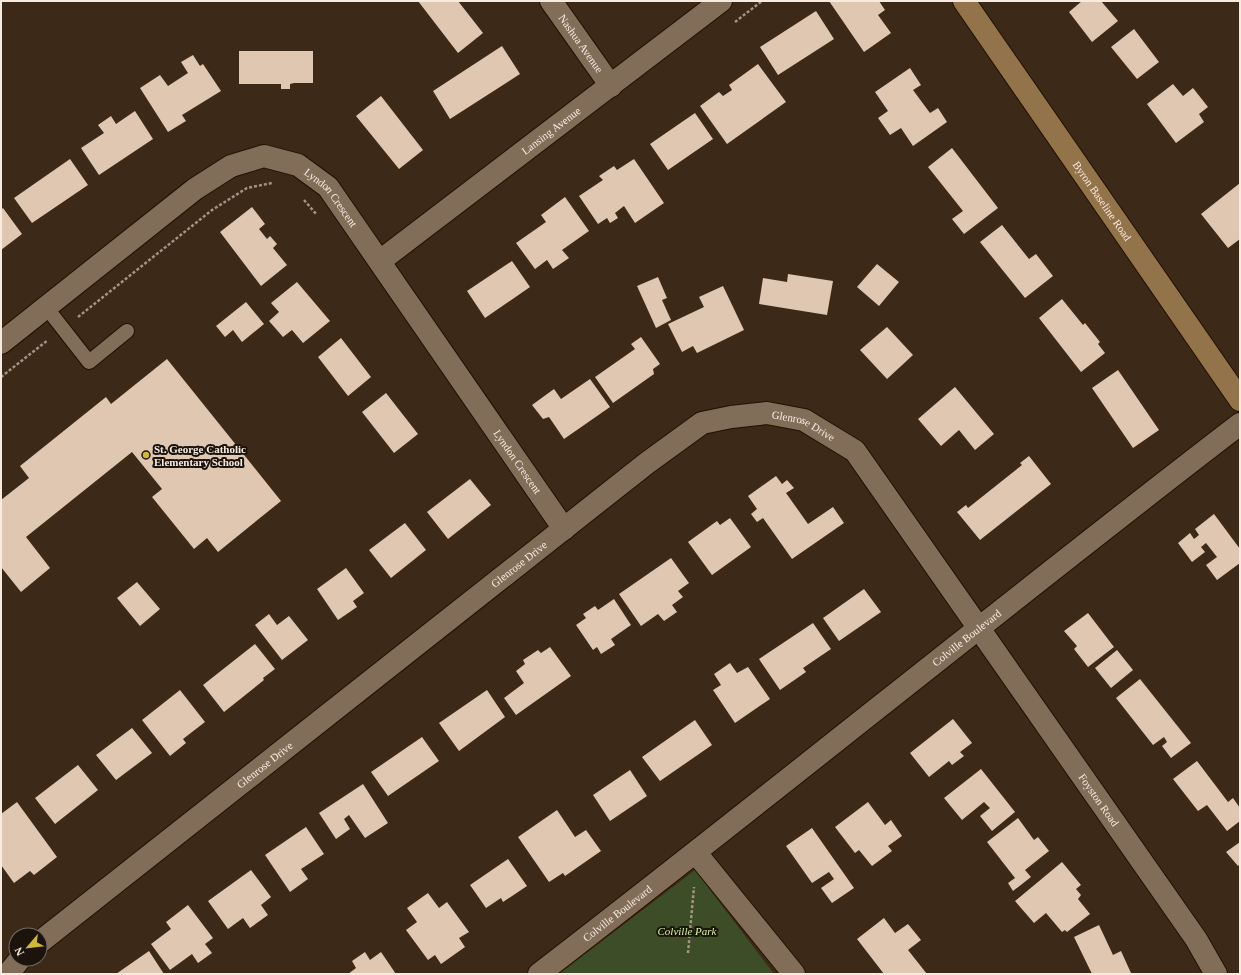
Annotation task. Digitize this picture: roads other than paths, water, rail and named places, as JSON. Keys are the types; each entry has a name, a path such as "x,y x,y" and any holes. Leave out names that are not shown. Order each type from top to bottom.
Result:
{"main road":[{"name":"Byron Baseline Road","path":"964,1 1240,400"}],"street":[{"name":"Nashua Avenue","path":"551,1 611,86"},
{"name":"Lansing Avenue","path":"380,261 721,1"},
{"name":"Lyndon Crescent","path":"1,342 195,189 231,166 264,156 298,165 328,187 564,529"},
{"name":"Glenrose Drive","path":"48,936 564,529 702,423 731,417 767,413 804,420 854,451 978,628"},
{"name":"Colville Boulevard","path":"539,974 696,853 978,628 1240,424"},
{"name":"Foyston Road","path":"978,628 1196,939 1216,974"},
{"path":"696,853 794,974"}],"lane":[{"path":"46,306 89,362 127,331"}],"place":[{"name":"St. George Catholic Elementary School","path":"146,455"}],"park label":[{"name":"Colville Park","path":"687,931"}]}
